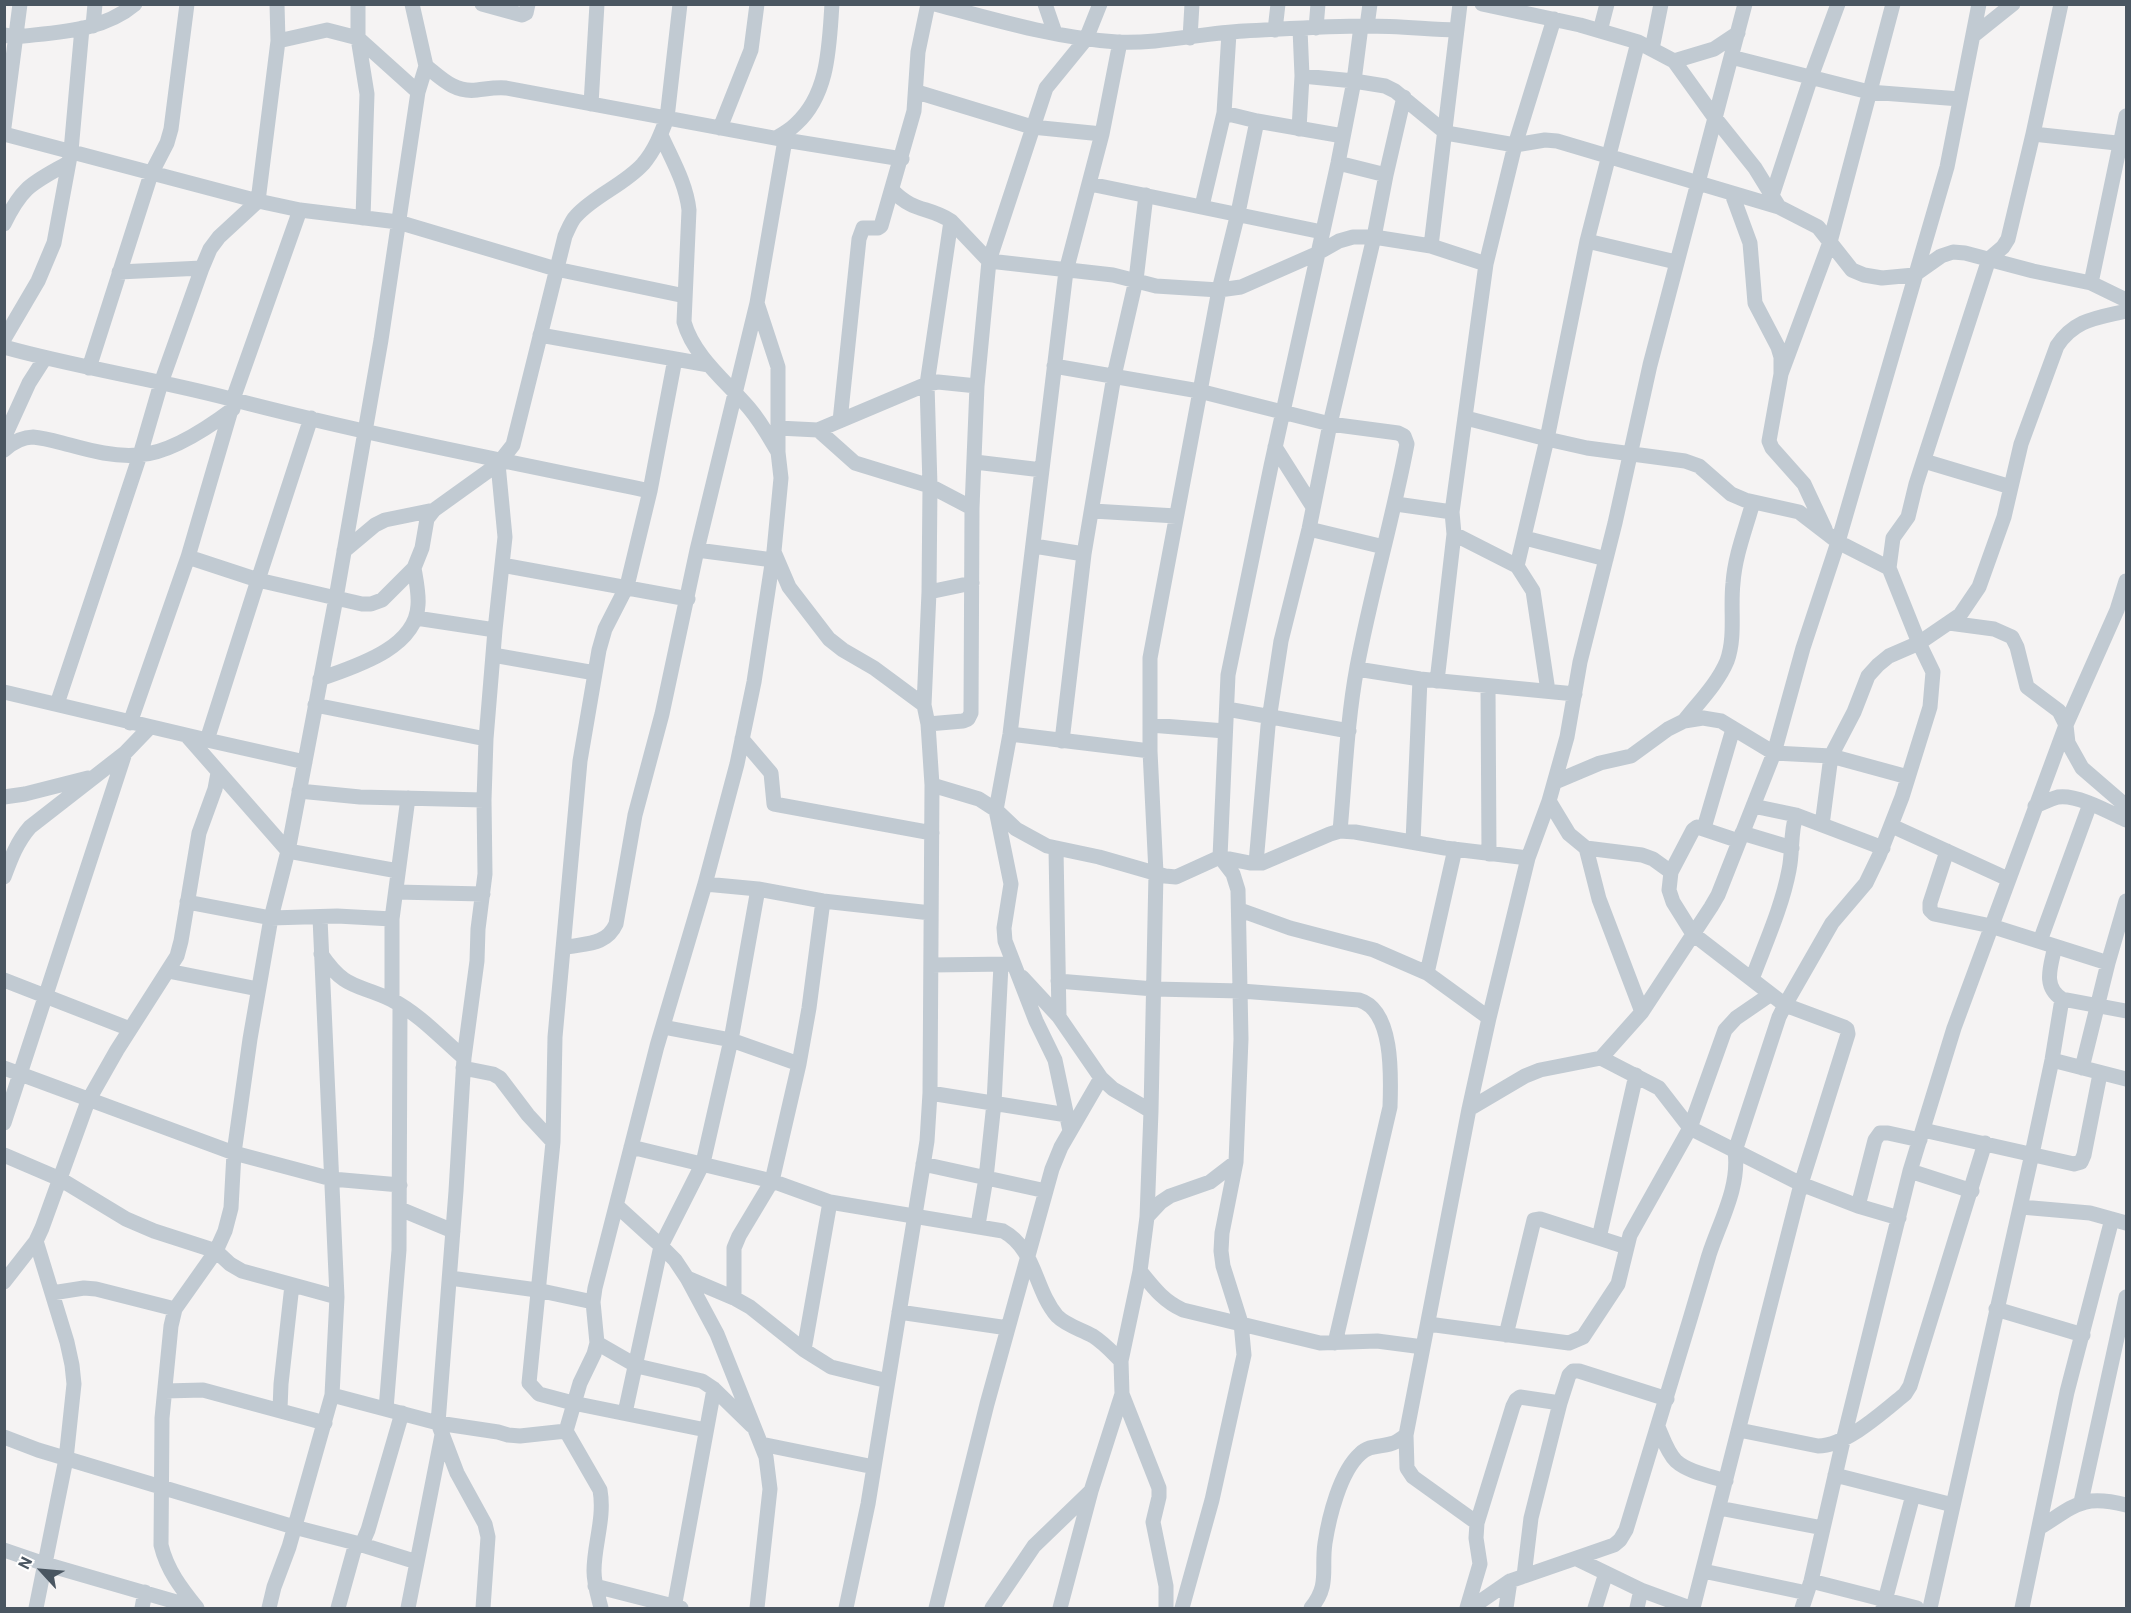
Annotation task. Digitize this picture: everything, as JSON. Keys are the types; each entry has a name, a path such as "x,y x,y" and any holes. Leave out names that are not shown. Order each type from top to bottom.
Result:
{"street":[{"path":"4,127 10,36 20,4"},
{"path":"4,339 38,281 54,243 70,157 88,27 95,4"},
{"path":"10,36 88,27 111,21 135,4"},
{"path":"89,368 151,174 167,143 171,129 187,4"},
{"path":"57,704 140,456 161,383 202,268 210,249 219,237 258,201 278,41 278,4"},
{"path":"358,4 358,38 367,94 363,218"},
{"path":"197,1608 172,1576 161,1545 165,1391 171,1326 175,1309 216,1251 225,1231 231,1208 234,1153 258,989 271,918 288,851 336,598 381,340 418,92 426,66 412,4"},
{"path":"482,4 522,15 526,13 528,4"},
{"path":"591,104 597,4"},
{"path":"188,557 258,580 371,604 382,600 414,568 422,548 426,519 434,510 499,462 509,452 516,437 556,269 565,236 574,217 643,164 661,135 667,118 680,4"},
{"path":"720,128 751,50 757,4"},
{"path":"563,948 605,939 616,924 635,815 662,714 697,550 757,303 781,139 796,124 818,94 824,79 832,4"},
{"path":"840,421 860,231 863,228 881,226 902,159 914,111 918,52 928,4"},
{"path":"935,4 993,12 1055,33 1120,42 1275,30 1364,26 1458,30"},
{"path":"1045,4 1055,33"},
{"path":"928,724 963,721 968,719 971,713 972,508 977,386 989,261 1046,88 1086,39 1100,4"},
{"path":"1190,38 1192,4"},
{"path":"1275,30 1278,4"},
{"path":"1316,28 1318,4"},
{"path":"1182,1608 1212,1500 1242,1367 1244,1343 1241,1323 1223,1266 1221,1251 1222,1233 1236,1162 1241,991 1238,890 1233,874 1220,857 1228,675 1282,411 1338,164 1370,4"},
{"path":"1431,246 1460,4"},
{"path":"1482,4 1527,9 1645,46 1674,61 1755,168 1776,202"},
{"path":"1600,31 1607,4"},
{"path":"1517,566 1547,440 1587,241 1609,155 1661,4"},
{"path":"1477,1523 1413,1477 1407,1468 1406,1435 1469,1109 1490,1018 1528,858 1549,801 1567,737 1580,662 1650,364 1745,4"},
{"path":"1776,202 1811,77 1838,4"},
{"path":"1781,374 1830,242 1893,4"},
{"path":"1601,1058 1642,1012 1714,901 1774,753 1832,537 1947,168 1979,4"},
{"path":"1973,36 2013,4"},
{"path":"1469,1608 1517,1579 1614,1545 1626,1530 1714,1240 1735,1182 1737,1162 1735,1151 1785,1005 1832,923 1866,883 1892,826 1930,707 1933,679 1933,672 1888,568 1893,538 1908,517 1989,259 2003,247 2008,239 2061,4"},
{"path":"1437,681 1454,534 1452,512 1486,264 1515,145 1554,19"},
{"path":"1299,129 1302,76 1300,29"},
{"path":"278,41 327,30 358,38 418,92"},
{"path":"1202,206 1224,113 1230,33"},
{"path":"1674,61 1714,49 1738,33"},
{"path":"1069,1123 1055,1060 1010,967 1004,928 1011,884 996,810 1010,734 1066,271 1102,134 1120,42"},
{"path":"1731,57 1869,92 1960,99"},
{"path":"426,66 451,86 463,90 506,88 902,159"},
{"path":"1302,76 1354,81 1385,87 1395,91 1446,133 1515,145 1545,140 1557,141 1732,194 1776,202 1818,227 1852,270 1864,275 1882,278 1914,275 1941,256 1953,252 1965,253 2033,272 2091,283 2127,300"},
{"path":"917,92 1032,127 1102,134"},
{"path":"1256,863 1269,716 1286,617 1309,529 1330,424 1404,98"},
{"path":"1224,113 1257,122 1343,136"},
{"path":"2091,283 2123,144 2127,116"},
{"path":"1060,1608 1091,1491 1122,1394 1121,1361 1140,1271 1147,1217 1156,873 1150,751 1150,658 1199,391 1257,122"},
{"path":"4,134 70,157 300,210 398,222 556,269 685,296"},
{"path":"2033,134 2123,144"},
{"path":"661,135 688,197 684,322 687,333 709,365 761,423 778,452"},
{"path":"4,224 21,193 70,157"},
{"path":"1338,164 1386,174"},
{"path":"1090,184 1322,232"},
{"path":"892,190 911,206 944,216 951,221 989,261 1113,275 1156,286 1220,290 1241,287 1317,254 1339,241 1353,237 1374,237 1431,246 1486,264"},
{"path":"1732,194 1750,243 1755,303 1781,357 1781,374 1769,441 1772,448 1804,484 1832,537"},
{"path":"1062,741 1084,554 1114,376 1136,280 1146,195"},
{"path":"130,723 188,557 235,404 300,210"},
{"path":"846,1608 868,1504 927,1142 930,1093 932,785 928,724 924,705 929,592 930,486 927,384 951,221"},
{"path":"1587,241 1676,262"},
{"path":"119,272 202,268"},
{"path":"601,1608 594,1572 602,1516 602,1499 600,1490 567,1431 573,1403 597,1343 593,1302 595,1288 663,1027 705,884 754,682 773,556 781,478 778,452 778,367 757,303"},
{"path":"1822,825 1831,756 1854,712 1868,676 1889,656 1919,643 1960,615 1979,587 2004,517 2021,444 2061,340 2074,327 2087,320 2127,311"},
{"path":"540,335 709,365"},
{"path":"4,347 161,383 235,404 311,418 499,462 650,491"},
{"path":"4,438 29,383 45,358"},
{"path":"675,359 650,491 627,586 605,629 599,650 580,761 555,1037 553,1142 537,1290 530,1383 539,1394 706,1430"},
{"path":"1054,366 1199,391 1330,424 1398,433 1404,436 1407,444 1396,504 1357,669 1340,831"},
{"path":"778,428 818,430 927,384 939,382 977,386"},
{"path":"4,450 11,444 34,437 93,452 140,456 158,451 213,423 235,404"},
{"path":"207,740 311,418"},
{"path":"1466,418 1547,440 1685,461 1699,466 1731,494 1753,502 1799,512 1832,537 1888,568"},
{"path":"818,430 855,463 930,486 972,508"},
{"path":"1275,447 1313,507"},
{"path":"1924,461 2011,487"},
{"path":"408,1608 440,1428 464,1063 485,874 486,739 505,529 499,462"},
{"path":"975,462 1042,470"},
{"path":"1684,721 1726,663 1731,646 1735,567 1753,502"},
{"path":"1396,504 1452,512"},
{"path":"344,550 375,525 385,520 434,510"},
{"path":"1093,511 1176,516"},
{"path":"1309,529 1384,547"},
{"path":"1454,534 1517,566 1533,591 1548,692"},
{"path":"1525,538 1606,559"},
{"path":"1034,546 1084,554"},
{"path":"697,550 773,556"},
{"path":"773,556 789,587 830,639 924,705"},
{"path":"502,565 688,598"},
{"path":"320,679 367,662 384,653 396,644 409,629 416,618 418,606 414,568"},
{"path":"1802,1608 1910,1171 1953,1028 2066,725 2117,610 2127,581"},
{"path":"929,592 972,583"},
{"path":"416,618 495,630"},
{"path":"1949,623 1994,629 2012,638 2017,647 2027,687 2059,711 2066,725 2068,742 2082,768 2127,806"},
{"path":"493,655 595,672"},
{"path":"1357,669 1420,680 1575,694"},
{"path":"1413,842 1420,680"},
{"path":"1488,686 1489,854"},
{"path":"4,692 188,737 304,762"},
{"path":"315,705 486,739"},
{"path":"1227,709 1349,731"},
{"path":"1555,782 1599,763 1630,756 1642,750 1668,729 1684,721 1703,718 1720,721 1774,753 1831,756 1908,777"},
{"path":"1150,725 1225,731"},
{"path":"4,877 15,849 30,827 125,753 150,728"},
{"path":"1704,828 1733,729"},
{"path":"1010,734 1150,751"},
{"path":"188,737 288,851 398,871"},
{"path":"742,739 771,773 774,804 932,833"},
{"path":"4,1123 125,753"},
{"path":"4,1282 36,1241 53,1202 88,1101 130,1029 177,956 199,833 215,789 218,773"},
{"path":"6,797 94,777"},
{"path":"932,785 979,799 996,810 1016,829 1040,843 1056,849 1108,859 1176,877 1220,857 1262,863 1340,831 1528,858"},
{"path":"298,792 360,797 484,800"},
{"path":"2036,806 2057,797 2067,797 2127,820"},
{"path":"386,1409 399,1250 400,1209 392,919 408,798"},
{"path":"1549,801 1569,834 1586,848 1642,855 1653,859 1671,872"},
{"path":"2040,941 2090,804"},
{"path":"1753,806 1796,815 1883,848"},
{"path":"1752,980 1790,870 1791,830 1796,815"},
{"path":"1577,1559 1641,1590 1692,1608 1801,1184 1848,1034 1844,1027 1785,1005 1693,934 1673,902 1669,890 1671,872 1697,826 1792,848"},
{"path":"1892,826 2008,879"},
{"path":"1586,848 1599,899 1642,1012"},
{"path":"1056,849 1059,1017"},
{"path":"1427,973 1455,849"},
{"path":"1947,851 1930,903 1930,910 1934,914 1990,926 2108,963"},
{"path":"705,884 758,889 823,901 931,913"},
{"path":"625,1413 637,1366 661,1246 704,1164 731,1040 758,889"},
{"path":"396,892 483,894"},
{"path":"735,1298 735,1248 739,1236 772,1182 799,1064 823,901"},
{"path":"2082,1068 2108,963 2121,938 2127,901"},
{"path":"187,902 271,918 392,919"},
{"path":"1240,910 1290,928 1374,950 1427,973 1490,1018"},
{"path":"269,1608 332,1395 337,1297 320,918"},
{"path":"2055,946 2049,981 2055,994 2062,999 2127,1011"},
{"path":"321,954 330,968 351,986 396,1003 421,1020 464,1063 500,1078 528,1115 553,1142"},
{"path":"931,965 1010,967 1059,1017 1101,1078 1113,1089 1151,1111"},
{"path":"978,1225 986,1178 1010,967"},
{"path":"168,971 258,989"},
{"path":"4,980 130,1029"},
{"path":"1058,981 1154,989 1241,991 1359,1000 1366,1002 1376,1010 1384,1024 1391,1083 1390,1107 1335,1343"},
{"path":"1428,1324 1569,1343 1583,1337 1618,1284 1635,1225 1690,1128 1725,1030 1736,1018 1771,994"},
{"path":"1930,1608 2032,1154 2062,999"},
{"path":"663,1027 731,1040 799,1064"},
{"path":"1469,1109 1525,1076 1540,1070 1601,1058 1659,1088 1690,1128 1801,1184 1858,1206 1899,1218"},
{"path":"2052,1060 2127,1079"},
{"path":"4,1068 88,1101 234,1153 332,1179 400,1185"},
{"path":"1858,1206 1875,1140 1880,1133 1921,1135 1985,1143 2074,1164 2081,1162 2100,1074"},
{"path":"1599,1238 1636,1075"},
{"path":"936,1608 987,1404 1046,1191 1069,1123 1101,1078"},
{"path":"930,1093 994,1103 1069,1123"},
{"path":"1739,1430 1828,1446 1842,1441 1905,1394 1911,1386 1985,1143"},
{"path":"631,1147 772,1182 830,1202 978,1225 1009,1233 1028,1253 1049,1303 1057,1315 1065,1323 1093,1336 1107,1346 1121,1361"},
{"path":"4,1155 60,1179 126,1219 154,1231 216,1251 242,1271 337,1297"},
{"path":"1147,1217 1170,1196 1210,1182 1236,1162"},
{"path":"923,1164 1046,1191"},
{"path":"1910,1171 1972,1191"},
{"path":"804,1350 830,1202"},
{"path":"617,1206 675,1260 687,1278 717,1334 758,1437 769,1474 770,1489 757,1608"},
{"path":"2020,1207 2090,1213 2119,1221 2067,1392 2022,1608"},
{"path":"400,1209 453,1231"},
{"path":"1506,1335 1534,1220 1540,1219 1627,1247"},
{"path":"36,1241 72,1365 74,1384 66,1459 36,1608"},
{"path":"1140,1271 1160,1296 1183,1310 1305,1341 1335,1343 1377,1341 1423,1347"},
{"path":"450,1278 537,1290 593,1302"},
{"path":"687,1278 735,1298 750,1307 804,1350 831,1368 888,1381"},
{"path":"280,1410 292,1285"},
{"path":"52,1293 84,1288 96,1289 175,1309"},
{"path":"2081,1502 2127,1297"},
{"path":"1996,1309 2083,1335"},
{"path":"899,1312 1008,1328"},
{"path":"597,1343 637,1366 702,1381 714,1389 758,1437 874,1467"},
{"path":"1506,1608 1517,1579 1560,1403 1569,1375 1573,1371 1579,1371 1666,1399"},
{"path":"595,1586 676,1608 714,1389"},
{"path":"165,1391 203,1390 325,1423"},
{"path":"1122,1394 1159,1488 1153,1522 1166,1586 1166,1608"},
{"path":"332,1395 402,1413 440,1428 520,1436 567,1431"},
{"path":"1469,1608 1480,1564 1476,1538 1477,1523 1516,1400 1520,1397 1560,1403"},
{"path":"338,1608 359,1544 368,1530 402,1413"},
{"path":"1658,1426 1676,1461 1683,1466 1726,1481"},
{"path":"440,1428 457,1473 485,1524 488,1537 483,1608"},
{"path":"1311,1608 1320,1598 1324,1587 1325,1541 1342,1482 1364,1450 1374,1446 1392,1444 1406,1435"},
{"path":"4,1437 161,1488 417,1562"},
{"path":"1835,1474 1953,1505"},
{"path":"994,1607 1034,1546 1091,1491"},
{"path":"1884,1604 1913,1495"},
{"path":"2039,1528 2081,1502 2105,1500 2127,1505"},
{"path":"1719,1508 1823,1528"},
{"path":"4,1550 197,1608"},
{"path":"1703,1571 1809,1587 1884,1604 1914,1608"},
{"path":"1596,1608 1606,1573"},
{"path":"1637,1608 1641,1590"},
{"path":"142,1608 145,1592"}]}
